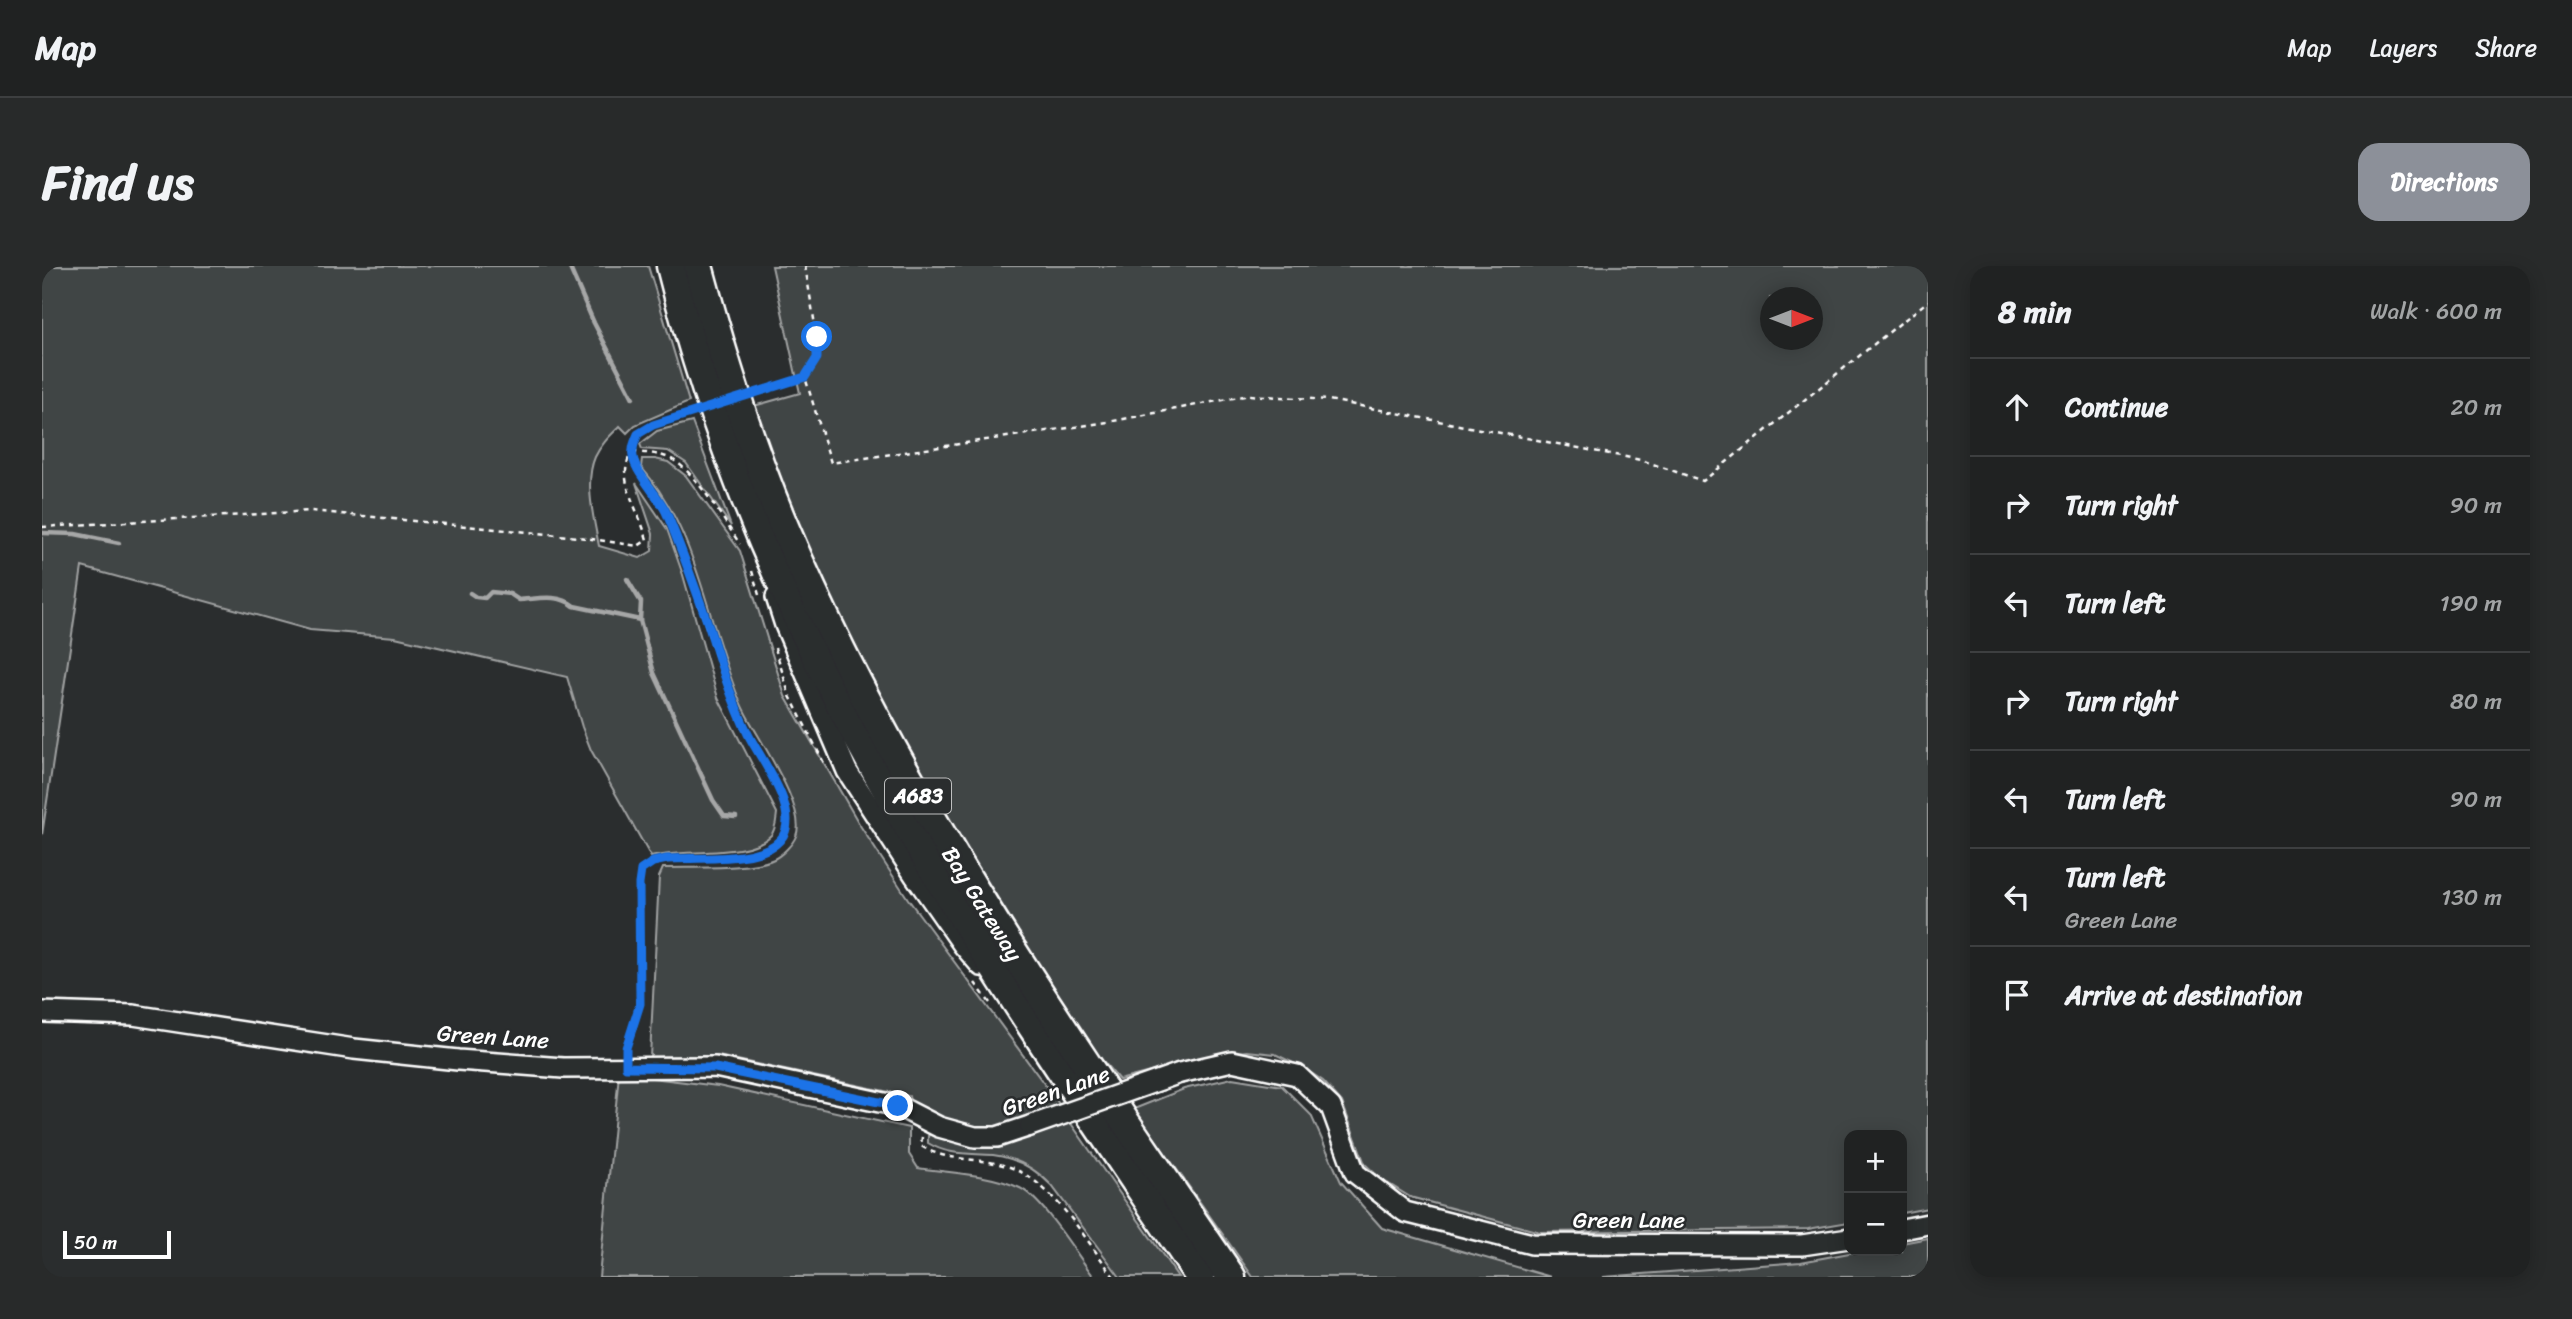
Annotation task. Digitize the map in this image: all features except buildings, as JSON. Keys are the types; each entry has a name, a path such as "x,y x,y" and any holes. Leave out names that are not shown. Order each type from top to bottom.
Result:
{"highway":[{"name":"Bay Gateway","path":"671,266 718,421 762,537 841,707 910,829 1033,1029 1200,1277"},
{"name":"Bay Gateway","path":"698,266 731,379 785,528 865,698 931,821 987,912 1051,1013 1231,1277"}],"street":[{"name":"Green Lane","path":"42,1012 133,1015 354,1049 425,1057 563,1068 715,1068 898,1106 939,1127 975,1137 997,1137 1180,1073 1232,1061 1297,1075 1331,1107 1355,1173 1405,1212 1532,1244 1802,1245 1844,1239"},
{"path":"1907,1228 1928,1224"}],"path":[{"path":"42,527 310,511 598,539 638,546 647,540 643,522 627,487 625,470 638,434 653,425 805,377 817,358 817,337 806,266"},
{"path":"805,377 831,463 1108,422 1249,395 1329,400 1641,460 1703,481 1928,301"},
{"path":"632,452 656,454 673,460 687,471 745,550"},
{"path":"626,1067 626,1048 640,1004 641,870 653,862 667,859 754,855 770,849 782,839 788,822 785,803 749,737 732,698 690,571 665,507 637,468 632,452"},
{"path":"923,1120 921,1146 936,1155 1002,1164 1023,1171 1047,1191 1114,1277"}],"shaded area":[{"path":"42,266 648,266 689,402 635,425 627,433 620,426 600,448 590,478 599,546 640,558 652,551 653,534 636,483 667,529 718,698 777,813 771,835 761,842 731,850 651,857 591,750 567,677 395,637 310,630 82,567 42,835"},
{"path":"772,266 1928,266 1928,1208 1907,1212 1907,1130 1844,1130 1844,1223 1808,1229 1540,1232 1410,1197 1381,1179 1365,1164 1342,1102 1323,1081 1275,1054 1247,1051 1216,1055 1119,1080 1071,1023 1027,959 868,678 781,496 750,407 800,393"},
{"path":"692,422 731,526 686,463 668,451 642,449 640,444 657,431"},
{"path":"642,459 668,462 686,476 740,551 785,696 861,827 908,899 1059,1104 1002,1128 978,1132 911,1106 909,1096 718,1056 650,1057 659,877 663,868 764,863 774,859 790,846 796,836 798,823 788,790 742,706 730,676 690,551 661,493 641,467"},
{"path":"619,1074 718,1086 909,1128 909,1154 918,1168 983,1177 1020,1188 1049,1215 1094,1277 599,1277"},
{"path":"1232,1078 1282,1086 1311,1115 1341,1182 1382,1228 1551,1277 1253,1277 1134,1109 1184,1089"},
{"path":"1070,1122 1178,1277 1120,1277 1052,1186 1039,1174 1001,1156 951,1152 928,1143 928,1136 932,1132 968,1143"},
{"path":"1928,1238 1928,1277 1603,1277 1801,1262 1844,1254 1907,1256 1907,1242"}],"waterway":[{"path":"569,266 594,323 633,398"},
{"path":"42,533 75,534 119,543"},
{"path":"627,579 641,602 640,620"},
{"path":"470,593 485,598 491,592 510,594 519,600 561,599 574,606 640,620 654,673 713,800 724,816 736,817"}],"route":[{"path":"817,337 817,358 805,377 653,425 638,434 632,452 637,468 665,507 690,571 732,698 749,737 785,803 788,822 782,839 770,849 754,855 667,859 653,862 641,870 640,1004 626,1048 626,1067 715,1068 898,1106"}]}
